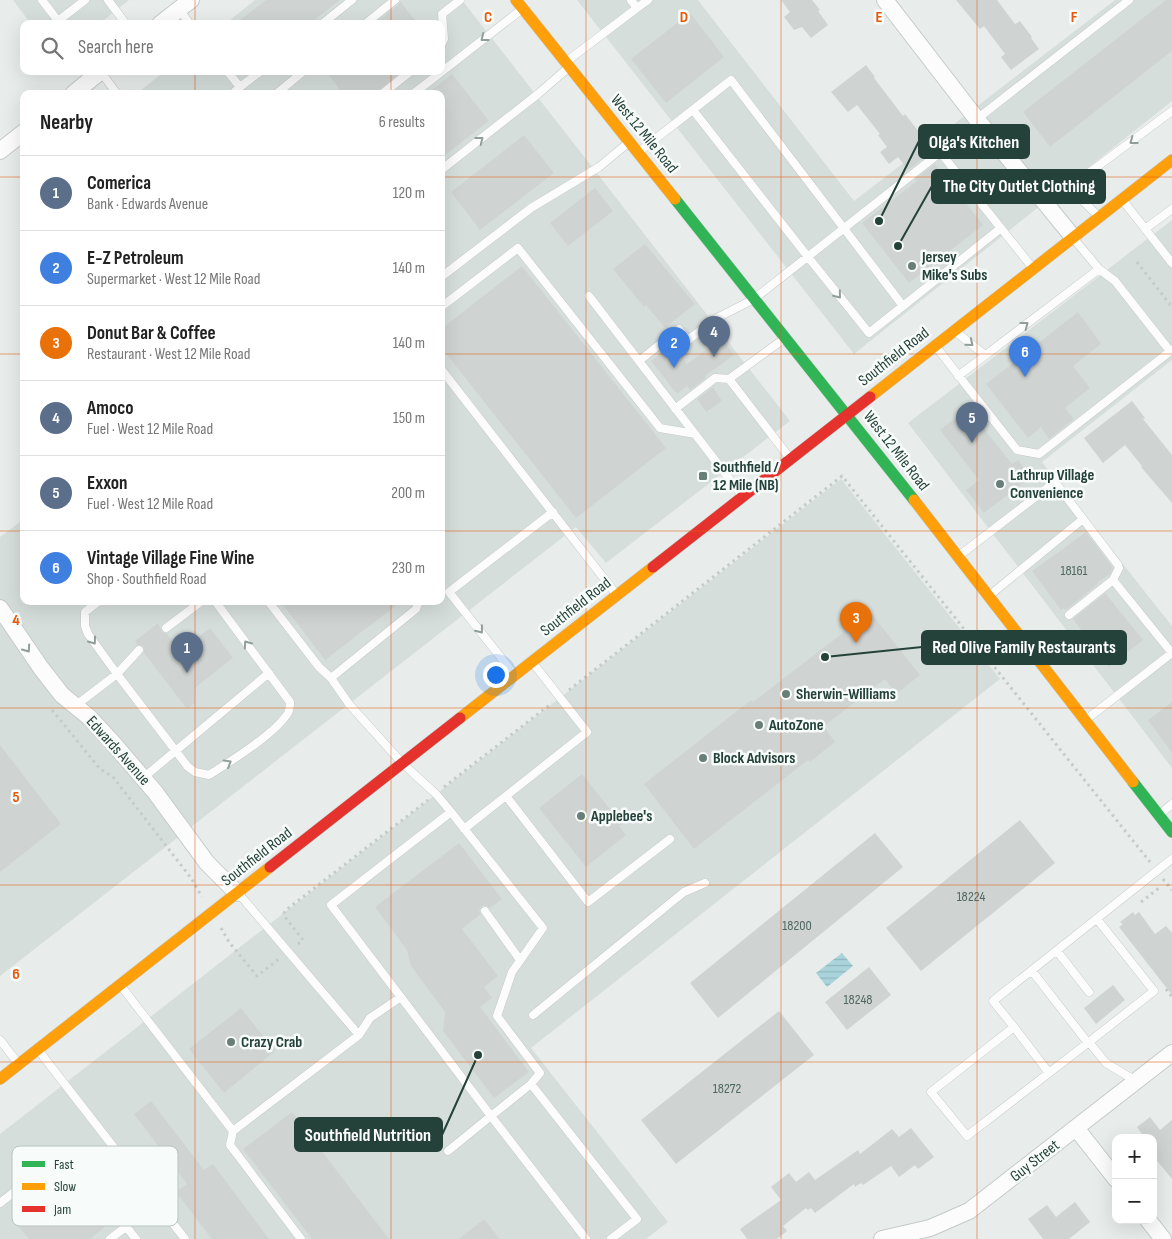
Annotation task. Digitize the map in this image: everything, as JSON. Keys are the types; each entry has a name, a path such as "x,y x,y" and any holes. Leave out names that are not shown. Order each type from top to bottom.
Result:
{"main road":[{"name":"West 12 Mile Road","path":"519,4 847,415 1172,832"},
{"name":"Southfield Road","path":"0,1079 1172,160"}],"street":[{"path":"884,0 1073,237"},
{"path":"165,20 185,5"},
{"path":"78,90 97,75"},
{"path":"0,150 20,135"},
{"name":"Edwards Avenue","path":"0,608 62,695 89,718 143,778 207,864 237,893"},
{"name":"Guy Street","path":"882,1239 930,1228 969,1211 1172,1053"},
{"path":"1076,1128 1112,1174"},
{"path":"1151,1224 1163,1239"}],"lane":[{"path":"42,0 57,20"},
{"path":"59,20 85,0"},
{"path":"108,0 123,20"},
{"path":"327,20 352,0"},
{"path":"369,20 395,0"},
{"path":"442,20 442,14 460,0"},
{"path":"631,0 637,8"},
{"path":"445,167 538,94 567,65 648,0"},
{"path":"639,361 679,329 688,340 717,318 754,299 1128,0"},
{"path":"445,67 519,4"},
{"path":"185,5 189,20"},
{"path":"103,75 115,90"},
{"path":"230,75 240,87"},
{"path":"237,90 256,75"},
{"path":"281,90 299,75"},
{"path":"387,90 406,75"},
{"path":"419,90 436,75"},
{"path":"638,152 731,80 903,306"},
{"path":"693,110 869,333 1001,228"},
{"path":"1098,217 1078,196 1082,178 1172,112"},
{"path":"445,274 530,208 599,167 630,141"},
{"path":"940,152 1033,268"},
{"path":"1122,199 1172,263"},
{"path":"1146,230 1172,209"},
{"path":"935,345 1017,450 1039,454 1171,350 1115,280 1098,269 1073,237"},
{"path":"445,304 518,248 660,428 695,434"},
{"path":"958,376 1098,269"},
{"path":"589,296 742,496"},
{"path":"954,330 985,355"},
{"path":"676,409 716,378 729,379 785,338"},
{"path":"445,374 617,595"},
{"path":"729,379 790,459"},
{"path":"958,556 1054,482 1120,568 1113,580 1069,615"},
{"path":"515,674 449,592 554,512"},
{"path":"989,596 1083,519"},
{"path":"1085,720 1172,653 1113,580"},
{"path":"94,605 85,612 85,626 88,634 188,767 195,772 209,774 236,758 274,728 289,711 290,702 218,605"},
{"path":"166,628 197,605"},
{"path":"271,605 319,667 331,678 349,704 402,763 436,794 543,928 512,972 496,1016 540,1073 531,1084 448,1151"},
{"path":"331,678 416,609 417,605"},
{"path":"75,706 117,674 139,650"},
{"path":"464,829 587,732 532,661"},
{"path":"143,778 269,673"},
{"path":"506,796 588,902 670,839"},
{"path":"1159,815 1172,804"},
{"path":"451,812 331,905 586,1239"},
{"path":"1049,1073 993,1001 1172,859"},
{"path":"533,1015 684,892 704,883"},
{"path":"237,893 359,1034"},
{"path":"484,912 520,960"},
{"path":"1014,1027 931,1092 967,1136 1154,991 1097,919"},
{"path":"1057,951 1089,992"},
{"path":"1032,971 1106,1063 1136,1081"},
{"path":"120,985 233,1131"},
{"path":"300,1239 230,1145 233,1131 359,1034 370,1018 401,997"},
{"path":"0,1040 19,1064"},
{"path":"38,1049 113,1146"},
{"path":"531,1084 637,1219 611,1239"},
{"path":"0,1203 12,1194"},
{"path":"110,1239 127,1226 136,1239"},
{"path":"175,1226 185,1239"}],"path":[{"path":"1137,262 1172,307"},
{"path":"574,686 842,476 1172,890"},
{"path":"301,942 304,940 285,917 284,913 286,910 546,708"},
{"path":"128,796 191,878"},
{"path":"1135,906 1159,888"},
{"path":"229,942 257,976 279,959"},
{"path":"1160,981 1172,997"}],"shaded area":[{"path":"13,0 129,0 104,20 28,20"},
{"path":"255,0 462,0 790,421 606,563 576,527 0,976 0,537 20,522 20,605 445,605 445,90 141,90 160,75 445,75 445,20 230,20"},
{"path":"577,0 698,0 854,201 1115,0 1172,0 1172,101 854,354"},
{"path":"1172,220 1172,360 1042,462 1172,626 1172,768 908,423"},
{"path":"841,479 1000,679 531,1048 668,1222 646,1239 0,1239 0,1134"}],"water":[{"path":"842,953 853,966 827,987 816,973"}],"building":[{"path":"266,0 340,0 314,20 240,20"},
{"path":"781,0 812,0 828,25 811,38 802,27 794,30 784,17 790,12"},
{"path":"956,0 997,0 1015,24 1020,21 1039,49 1011,70 1001,57 1005,54 984,26 980,29"},
{"path":"1166,0 1172,0 1172,51 1050,147 1023,112"},
{"path":"400,1 415,20 379,20 399,4"},
{"path":"690,13 724,57 666,103 631,59"},
{"path":"866,65 903,116 905,114 929,145 924,149 928,155 908,170 898,157 889,164 880,152 887,147 878,135 880,134 857,105 848,112 831,92"},
{"path":"452,74 489,121 445,155 445,90 432,90"},
{"path":"329,75 397,75 380,90 340,90"},
{"path":"524,135 554,173 480,230 451,192"},
{"path":"935,164 983,225 909,283 862,223 917,181 915,179"},
{"path":"595,188 613,211 568,246 550,223"},
{"path":"645,244 695,304 665,328 646,305 644,307 613,269"},
{"path":"522,266 666,448 576,518 445,352 445,326"},
{"path":"1078,312 1101,344 1073,366 1090,388 1065,408 1074,419 1049,439 1041,427 1028,438 986,384"},
{"path":"722,338 734,355 705,376 706,378 690,390 687,386 677,394 651,361 672,344 687,364"},
{"path":"713,387 722,401 706,412 697,399"},
{"path":"1132,401 1145,418 1143,419 1172,455 1172,503 1125,445 1103,463 1084,438"},
{"path":"968,408 1012,464 1018,460 1031,477 984,513 966,490 979,480 940,430"},
{"path":"1086,532 1113,568 1110,574 1066,610 1064,608 1061,610 1032,571"},
{"path":"1105,593 1143,640 1109,667 1073,619"},
{"path":"283,605 397,605 325,660"},
{"path":"867,608 920,675 896,694 885,679 824,726 835,742 810,762 808,760 694,849 644,784 751,700 753,702 848,629 845,625"},
{"path":"158,623 162,632 167,634 180,651 210,628 233,658 196,687 195,703 187,709 144,653 143,646 137,645 135,641"},
{"path":"1172,702 1172,753 1148,720"},
{"path":"0,745 61,824 0,872"},
{"name":"Applebee's","path":"582,774 622,824 619,826 626,835 586,867 539,808"},
{"path":"1020,820 1055,863 921,971 886,928"},
{"path":"875,833 903,867 718,1018 690,983"},
{"path":"459,843 502,899 490,908 485,905 481,907 479,911 481,914 462,929 498,976 484,987 492,998 480,1007 529,1072 494,1098 443,1031 445,1012 411,966 407,950 375,907"},
{"path":"1133,912 1135,915 1139,912 1155,934 1166,926 1172,933 1172,995 1119,927 1123,924 1120,922"},
{"path":"869,967 891,995 847,1030 825,1002"},
{"path":"1113,985 1125,1000 1096,1024 1084,1008"},
{"path":"241,1008 275,1051 224,1093 189,1049"},
{"path":"779,1011 814,1055 676,1164 641,1120"},
{"path":"151,1101 204,1170 213,1164 269,1239 212,1239 178,1195 178,1191 187,1184 178,1172 178,1146 158,1146 134,1114"},
{"path":"292,1112 389,1239 312,1239 243,1149"},
{"path":"1150,1117 1160,1130 1172,1120 1172,1179 1157,1161 1157,1134 1142,1134 1137,1127"},
{"path":"911,1128 934,1157 918,1169 915,1165 899,1177 891,1166 863,1185 861,1183 855,1187 854,1184 815,1213 811,1208 808,1210 806,1208 783,1226 787,1231 777,1239 747,1239 740,1229 781,1200 771,1187 789,1173 796,1182 809,1172 815,1180 858,1150 860,1154 892,1129 899,1137"},
{"path":"1075,1202 1090,1222 1069,1239 1043,1239 1028,1219 1047,1205 1056,1217"},
{"path":"484,1219 500,1239 459,1239"},
{"path":"18,1226 106,1226 90,1239 29,1239"}],"traffic: fast":[{"path":"675,199 914,500"},
{"path":"1133,782 1172,832"}],"traffic: slow":[{"path":"516,0 675,199"},
{"path":"870,397 1172,160"},
{"path":"914,500 1133,782"},
{"path":"460,718 653,567"},
{"path":"0,1079 270,867"}],"traffic: jam":[{"path":"653,567 870,397"},
{"path":"270,867 460,718"}],"place":[{"name":"Olga's Kitchen","path":"879,221"},
{"name":"The City Outlet Clothing","path":"898,246"},
{"name":"Jersey Mike's Subs","path":"912,266"},
{"name":"Amoco","path":"714,357"},
{"name":"E-Z Petroleum","path":"674,368"},
{"name":"Vintage Village Fine Wine","path":"1025,377"},
{"name":"Exxon","path":"972,443"},
{"name":"Southfield / 12 Mile (NB)","path":"703,476"},
{"name":"Lathrup Village Convenience","path":"1000,484"},
{"name":"Donut Bar & Coffee","path":"856,643"},
{"name":"Red Olive Family Restaurants","path":"825,657"},
{"name":"Comerica","path":"187,673"},
{"name":"Sherwin-Williams","path":"786,694"},
{"name":"AutoZone","path":"759,725"},
{"name":"Block Advisors","path":"703,758"},
{"name":"Applebee's","path":"581,816"},
{"name":"Crazy Crab","path":"231,1042"},
{"name":"Southfield Nutrition","path":"478,1055"}]}
